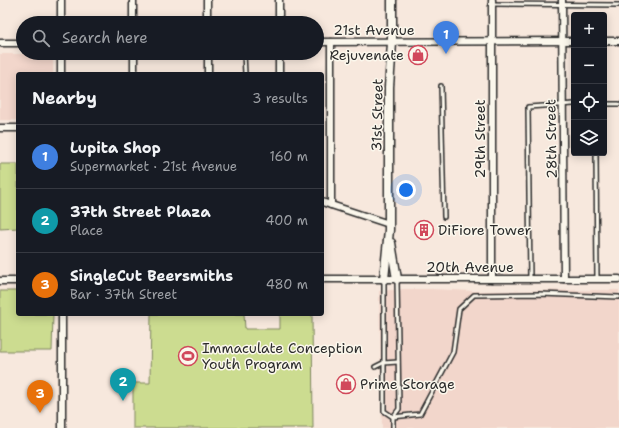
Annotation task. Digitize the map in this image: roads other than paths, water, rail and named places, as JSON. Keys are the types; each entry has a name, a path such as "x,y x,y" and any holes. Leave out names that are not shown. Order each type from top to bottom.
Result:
{"street":[{"path":"61,0 61,16"},
{"path":"133,0 133,16"},
{"path":"207,0 208,16"},
{"path":"279,0 279,16"},
{"name":"31st Street","path":"384,279 389,227 389,87 392,43 392,0"},
{"name":"29th Street","path":"492,2 492,279"},
{"name":"28th Street","path":"562,2 564,279"},
{"name":"21st Avenue","path":"324,42 392,43 571,41"},
{"path":"607,41 619,41"},
{"path":"331,42 332,205"},
{"path":"0,43 16,43"},
{"path":"61,60 61,72"},
{"path":"134,60 134,72"},
{"path":"208,60 208,72"},
{"path":"279,60 279,72"},
{"path":"0,128 16,128"},
{"path":"324,203 389,227"},
{"name":"31st Street","path":"389,227 396,279"},
{"name":"20th Avenue","path":"324,280 619,278"},
{"path":"0,281 16,281"},
{"path":"62,316 62,428"}],"lane":[{"path":"598,0 598,5"},
{"path":"492,2 562,2 598,5 619,4"},
{"path":"244,60 245,72"},
{"path":"441,86 444,217"},
{"path":"530,279 528,107 571,104"},
{"path":"607,104 619,104"},
{"path":"596,156 597,279"},
{"name":"31st Street","path":"384,279 384,411 393,417"},
{"name":"31st Street","path":"393,428 393,417 399,409 396,279"},
{"path":"393,417 420,414 453,352 459,309 474,295 540,294 619,297"},
{"path":"375,367 383,362 398,362"}],"place":[{"name":"Lupita Shop","path":"446,54"},
{"name":"Rejuvenate","path":"418,55"},
{"name":"DiFiore Tower","path":"424,230"},
{"name":"Immaculate Conception Youth Program","path":"188,356"},
{"name":"Prime Storage","path":"346,384"},
{"name":"37th Street Plaza","path":"123,401"},
{"name":"SingleCut Beersmiths","path":"40,413"}]}
